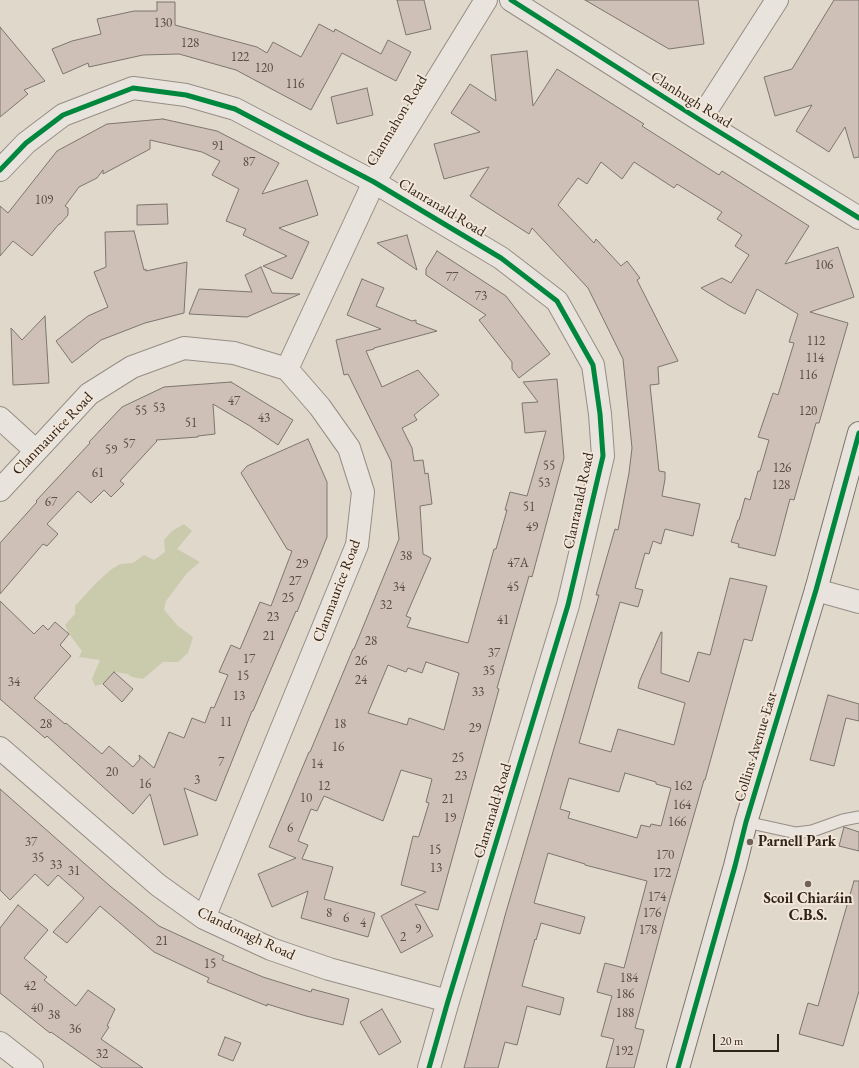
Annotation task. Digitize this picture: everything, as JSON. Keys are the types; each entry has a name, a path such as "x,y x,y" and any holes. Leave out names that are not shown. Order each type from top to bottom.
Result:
{"street":[{"name":"Clanmahon Road","path":"287,369 374,182 486,0"},
{"name":"Clanhugh Road","path":"511,0 700,120 859,218"},
{"name":"Clanhugh Road","path":"700,120 777,0"},
{"name":"Clanranald Road","path":"0,170 26,143 63,115 133,88 186,95 235,109 374,182 501,258 557,301 593,365 600,414 603,456 568,605 428,1068"},
{"name":"Clanmaurice Road","path":"0,490 35,450 89,394 132,367 184,348 234,353 287,369 320,407 349,448 363,492 357,545 204,918"},
{"path":"0,418 35,450"},
{"name":"Collins Avenue East","path":"678,1068 746,822 816,590 859,433"},
{"path":"816,590 859,602"},
{"name":"Clandonagh Road","path":"0,748 158,885 204,918 271,949 329,969 448,1001"},
{"path":"0,1043 32,1068"}],"lane":[{"path":"746,822 796,833 812,831 843,820 859,817"}],"green space":[{"path":"184,524 192,531 177,549 200,562 187,573 166,601 164,610 178,626 193,637 188,653 178,662 163,662 143,679 132,677 128,674 114,672 103,684 95,686 92,679 100,660 79,657 82,651 69,634 65,625 75,614 75,606 98,581 120,564 133,563 144,555 154,560 165,552 164,540 172,531"}],"building":[{"path":"397,0 424,0 431,29 406,35"},
{"path":"585,0 698,0 704,44 669,49"},
{"path":"834,0 859,0 859,157 854,158 845,127 829,152 796,131 812,105 775,116 764,77 792,69"},
{"path":"157,2 175,2 175,25 257,47 267,53 273,42 301,57 319,24 334,32 335,29 381,54 388,40 411,52 396,81 342,53 311,110 236,70 179,54 143,55 89,67 88,63 63,74 52,49 72,41 101,34 97,19 134,11 157,11"},
{"path":"0,27 45,81 24,90 28,94 0,117"},
{"path":"527,51 533,106 557,69 644,124 642,126 719,175 722,171 809,226 785,264 838,247 854,297 810,312 848,323 819,423 816,423 794,500 790,499 775,556 738,547 739,544 731,542 745,498 750,500 769,440 758,437 773,393 778,395 794,343 789,342 798,314 757,289 745,314 701,288 722,278 731,283 749,255 735,246 742,235 717,219 722,212 677,184 674,188 634,162 622,179 601,162 587,184 578,178 558,205 594,243 596,239 621,266 627,261 640,278 637,280 678,361 658,367 659,384 650,385 659,471 665,472 662,496 700,504 693,536 665,529 661,544 653,541 649,554 645,553 635,588 643,590 638,607 620,602 579,743 611,752 618,729 674,745 685,703 638,688 661,632 661,673 689,682 698,652 710,655 730,578 767,586 752,641 744,639 667,909 635,1028 644,1030 634,1068 606,1068 614,1039 601,1036 612,996 597,992 605,963 624,968 647,881 585,865 548,853 534,903 585,917 580,934 541,923 522,986 564,998 560,1015 527,1006 517,1045 505,1042 498,1068 464,1068 506,912 599,595 596,595 606,560 615,529 618,530 629,473 632,448 623,359 588,288 532,228 529,234 470,196 489,167 444,179 434,144 480,132 451,113 470,84 496,101 491,55","holes":["625,773 656,782 656,784 671,788 661,826 651,824 650,827 641,825 637,838 568,818 570,812 560,809 569,778 619,792"]},
{"path":"367,88 373,115 337,124 331,97"},
{"path":"163,119 217,131 279,163 262,194 307,180 318,215 279,228 309,242 292,279 263,266 287,256 243,235 246,229 226,221 239,189 212,175 220,161 202,152 150,140 150,149 103,174 103,170 97,178 79,187 65,206 68,208 68,215 32,256 13,241 0,256 0,206 8,213 57,151 107,124"},
{"path":"167,204 168,224 137,225 137,205"},
{"path":"134,231 144,270 146,269 146,271 187,262 184,313 145,323 101,340 72,363 56,341 88,316 108,307 94,272 106,267 105,232"},
{"path":"407,235 417,270 377,243"},
{"path":"437,251 506,296 550,354 519,378 512,369 512,362 479,320 486,315 426,275 426,269"},
{"path":"261,267 272,293 300,294 247,317 189,314 199,289 252,292 245,275"},
{"path":"362,279 384,288 376,306 412,321 416,320 416,323 437,331 366,351 382,387 418,370 439,395 414,415 417,420 402,428 412,448 414,461 423,460 425,474 428,473 432,504 420,506 423,554 431,558 406,616 411,618 407,627 468,643 494,549 496,549 507,510 505,510 510,492 527,496 546,431 525,433 522,403 538,402 523,382 557,379 564,458 532,577 529,576 497,688 499,689 438,910 415,904 433,936 401,953 381,916 426,892 401,885 413,836 419,836 429,803 426,802 432,779 401,770 383,821 324,796 317,811 311,809 298,841 308,845 302,859 333,867 324,899 375,913 368,937 301,918 308,891 272,907 258,874 296,858 269,847 354,649 399,539 391,461 348,374 344,375 336,340 381,329 347,315","holes":["426,662 459,673 444,730 409,718 407,725 368,713 388,665 406,672 408,668 422,673"]},
{"path":"45,316 49,383 13,385 11,328 22,340"},
{"path":"231,382 293,420 278,445 213,404 215,434 198,437 156,440 157,441 120,481 124,484 111,497 104,490 91,503 78,491 47,524 58,534 47,546 43,544 0,594 0,543 37,502 36,501 122,407 164,387"},
{"path":"308,439 327,482 327,537 297,612 296,611 252,711 216,801 184,788 198,835 164,845 150,794 133,814 47,736 45,738 0,699 0,601 34,634 43,625 48,630 55,622 69,634 60,645 71,656 34,698 102,754 109,746 133,767 140,759 139,755 154,768 169,732 184,738 192,718 205,723 211,707 214,708 228,675 219,672 231,645 240,649 260,602 271,606 292,551 287,549 241,473 247,466"},
{"path":"114,672 133,689 122,702 103,684"},
{"path":"828,695 859,704 859,721 846,718 834,766 810,760"},
{"path":"0,789 110,886 159,926 224,956 222,960 263,977 311,992 312,989 349,999 343,1025 267,1004 267,1006 207,982 209,978 154,952 100,906 67,943 53,932 84,898 58,875 48,886 35,874 10,900 0,890"},
{"path":"844,827 859,832 859,851 839,846"},
{"path":"854,881 859,881 859,991 843,1046 799,1034 808,1003 818,1006"},
{"path":"18,905 48,930 24,958 47,977 44,980 76,1006 88,990 115,1009 107,1026 109,1027 101,1039 143,1068 102,1068 51,1032 50,1033 0,993 0,928"},
{"path":"382,1009 401,1042 379,1055 360,1022"},
{"path":"225,1037 241,1043 233,1061 218,1055"}],"cycle path":[{"path":"511,0 700,120 859,218"},
{"path":"0,170 26,143 63,115 133,88 186,95 235,109 374,182 501,258 557,301 593,365 600,414 603,456 568,605 429,1068"},
{"path":"678,1068 746,822 816,590 859,433"}],"place":[{"name":"Parnell Park","path":"750,842"},
{"name":"Scoil Chiaráin C.B.S.","path":"808,884"}]}
